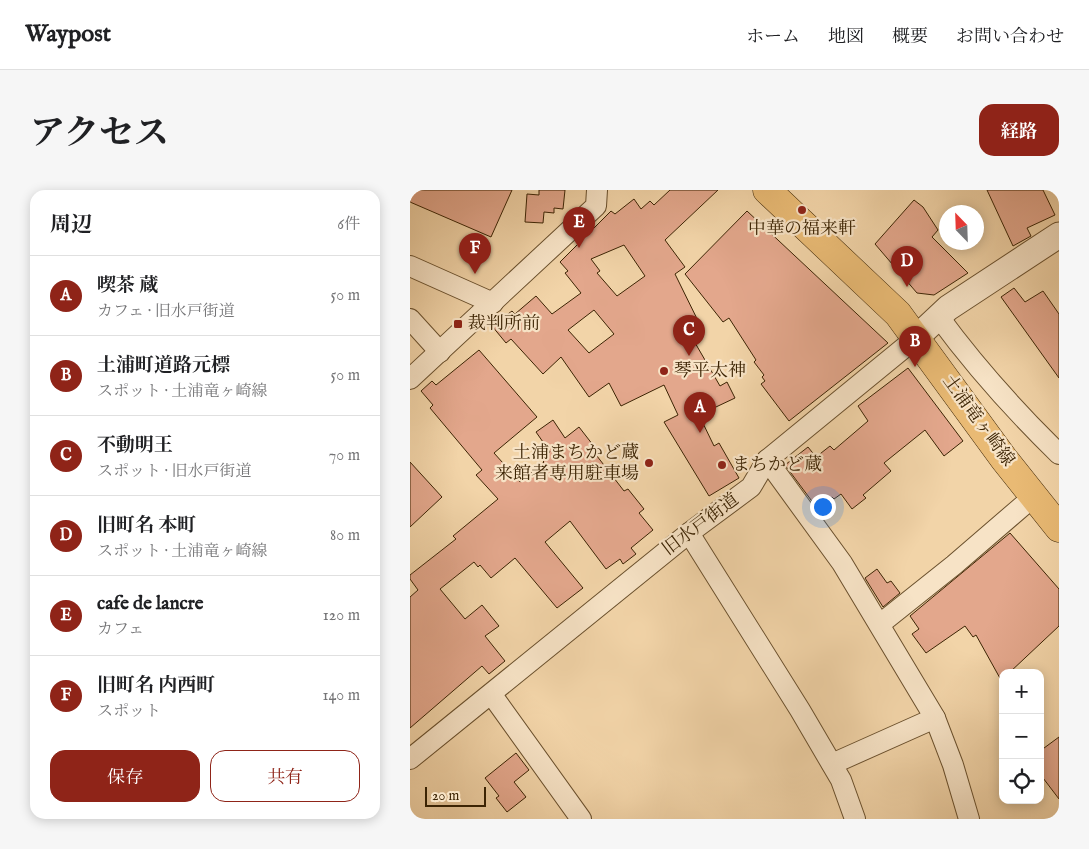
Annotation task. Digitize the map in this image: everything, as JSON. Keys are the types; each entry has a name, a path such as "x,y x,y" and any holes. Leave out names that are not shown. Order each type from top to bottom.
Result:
{"main road":[{"name":"土浦竜ヶ崎線","path":"767,190 887,302 916,338 1033,497 1059,528"}],"street":[{"path":"410,379 596,206 597,190"},
{"name":"旧水戸街道","path":"410,759 492,695 508,678 751,487 767,460 916,338 938,316 1059,235"},
{"path":"410,266 493,303"},
{"path":"938,316 956,341 1033,429 1059,454"},
{"path":"410,319 440,352"},
{"path":"767,460 842,562 935,718 953,765 969,819"},
{"path":"880,624 954,565 1033,497"},
{"path":"689,534 832,764 841,780 855,819"},
{"path":"492,695 581,819"},
{"path":"832,764 935,718"}],"building":[{"path":"410,190 512,190 491,237 410,202"},
{"path":"539,190 565,190 563,209 554,208 554,213 544,212 543,223 525,222 527,194 539,195"},
{"path":"670,190 718,190 665,240 685,267 675,274 704,333 694,341 720,386 727,382 735,398 699,415 714,446 719,443 739,478 709,496 664,422 678,415 664,385 621,406 609,383 589,397 561,357 543,374 511,339 506,343 492,326 512,311 515,314 536,296 552,314 581,293 565,273 568,271 560,262 611,211 615,214 634,199 641,209 650,201 654,205","holes":["624,245 645,276 617,296 597,273 600,271 591,259","594,310 614,334 589,353 568,330"]},
{"path":"987,190 1043,190 1055,215 1027,228 1031,236 1013,246"},
{"path":"914,200 923,207 938,230 932,237 939,244 939,250 945,250 968,273 934,295 917,293 875,244"},
{"path":"747,211 888,343 789,421 761,384 765,381 762,377 764,375 754,362 756,360 729,318 723,322 685,274"},
{"path":"1014,288 1025,302 1043,291 1059,314 1059,378 1001,297"},
{"path":"479,350 537,417 494,453 520,482 544,462 541,459 550,452 536,432 553,420 565,438 579,427 593,445 590,447 624,491 628,489 644,509 639,513 653,530 631,548 636,554 623,564 620,559 606,569 570,521 545,542 583,588 557,608 515,558 491,578 480,565 478,567 474,562 440,589 465,619 482,605 499,626 485,636 505,661 489,674 482,666 410,728 410,597 418,590 410,579 410,575 456,539 453,536 498,499 476,475 482,470 430,408 433,405 421,391 432,381 436,385"},
{"path":"908,368 963,441 944,456 925,430 884,463 891,471 863,495 866,498 852,509 841,494 834,499 832,497 817,508 785,465 808,447 816,457 830,446 834,450 868,421 858,406"},
{"path":"410,462 442,497 410,527"},
{"path":"1010,533 1059,589 1059,626 1013,669 999,669 999,676 976,635 973,637 965,626 926,653 912,634 919,629 910,616"},
{"path":"877,569 887,583 891,581 900,593 883,607 865,578"},
{"path":"1059,737 1059,799 1044,779 1044,748"},
{"path":"516,753 529,770 514,782 526,797 507,812 496,798 499,796 485,778"}],"place":[{"name":"中華の福来軒","path":"802,210"},
{"name":"cafe de lancre","path":"579,248"},
{"name":"旧町名 内西町","path":"475,274"},
{"name":"旧町名 本町","path":"907,287"},
{"name":"裁判所前","path":"458,324"},
{"name":"不動明王","path":"689,356"},
{"name":"土浦町道路元標","path":"915,367"},
{"name":"琴平太神","path":"664,371"},
{"name":"喫茶 蔵","path":"700,433"},
{"name":"土浦まちかど蔵 来館者専用駐車場","path":"649,463"},
{"name":"まちかど蔵","path":"722,465"}]}
